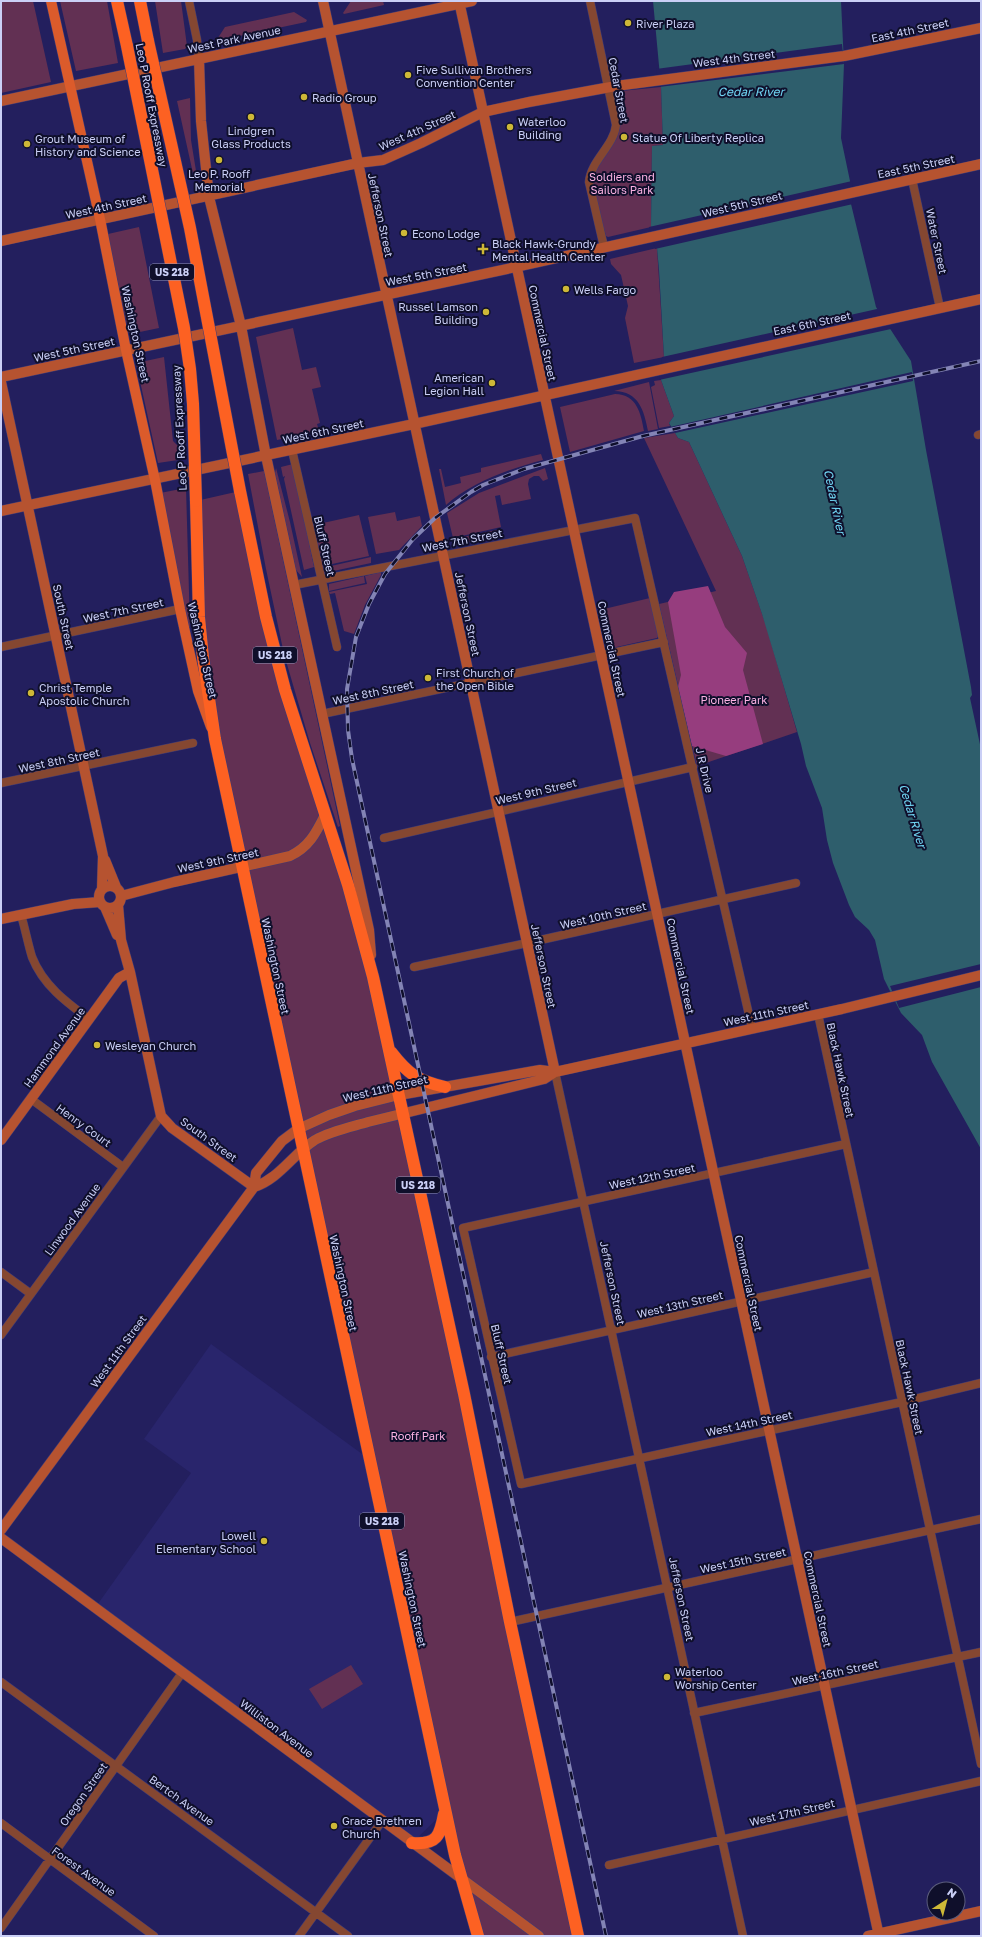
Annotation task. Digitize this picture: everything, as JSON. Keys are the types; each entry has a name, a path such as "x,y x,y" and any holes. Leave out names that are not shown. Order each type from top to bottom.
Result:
{"highway":[{"name":"Leo P Rooff Expressway","path":"117,1 184,328 190,369 196,501 199,617 203,657 215,739"},
{"name":"Leo P Rooff Expressway","path":"140,1 190,228 240,491 274,650 300,743 326,815"},
{"path":"145,1 148,41"},
{"name":"Washington Street","path":"215,739 445,1811 461,1879 478,1936"},
{"name":"US 218","path":"326,815 348,885 373,977 464,1394 510,1622 578,1936"},
{"path":"389,1049 403,1068 411,1075 428,1083 445,1086"},
{"path":"412,1843 428,1843 436,1838 441,1828 445,1811"}],"main road":[{"name":"Washington Street","path":"51,1 100,219 198,692 215,739"}],"street":[{"path":"189,1 197,40 199,59 201,121 209,196 241,326 266,456 369,930 373,977"},
{"name":"Jefferson Street","path":"323,1 743,1936"},
{"name":"West Park Avenue","path":"1,101 459,2 472,1"},
{"name":"Cedar Street","path":"590,1 616,125 616,130 590,173 589,182 604,247"},
{"name":"Commercial Street","path":"459,2 852,1810 875,1935"},
{"name":"East 4th Street","path":"844,56 981,28"},
{"name":"West 4th Street","path":"1,241 358,163 383,160 483,112 608,87 844,56"},
{"name":"East 5th Street","path":"855,191 981,164"},
{"name":"Water Street","path":"912,179 940,308"},
{"name":"West 5th Street","path":"1,376 386,294 517,268 855,191"},
{"name":"East 6th Street","path":"648,371 981,299"},
{"name":"West 6th Street","path":"1,511 155,480 545,396 648,371"},
{"name":"South Street","path":"1,382 103,856 118,896 120,940"},
{"name":"Bluff Street","path":"292,450 337,647"},
{"name":"West 7th Street","path":"294,585 635,518"},
{"name":"J R Drive","path":"635,518 752,1028"},
{"name":"West 7th Street","path":"1,647 180,610"},
{"name":"West 8th Street","path":"322,714 664,642"},
{"name":"West 8th Street","path":"1,783 193,743"},
{"name":"West 9th Street","path":"384,838 693,767"},
{"name":"West 9th Street","path":"118,896 242,866 281,859 303,849 315,835 326,815"},
{"name":"South Street","path":"103,856 102,897 120,940 130,972 161,1116 172,1128 254,1187"},
{"name":"West 10th Street","path":"414,966 527,943 796,883"},
{"path":"1,919 102,897 109,886 118,896 112,908 102,897"},
{"path":"21,915 32,955 37,967 60,998 89,1019"},
{"name":"Hammond Avenue","path":"1,1140 118,978 130,972"},
{"name":"West 11th Street","path":"254,1187 264,1183 315,1141 342,1129 544,1079 555,1072 842,1009 981,975"},
{"name":"Black Hawk Street","path":"818,1014 981,1764"},
{"name":"West 11th Street","path":"1,1530 254,1187 256,1173 282,1141 298,1129 342,1110 399,1095 540,1070 555,1072"},
{"name":"Henry Court","path":"31,1099 124,1168"},
{"name":"Linwood Avenue","path":"1,1335 161,1116"},
{"name":"West 12th Street","path":"463,1228 846,1144"},
{"name":"Bluff Street","path":"463,1228 521,1484"},
{"path":"1,1272 31,1294"},
{"name":"West 13th Street","path":"491,1357 874,1272"},
{"name":"West 14th Street","path":"521,1484 902,1402 981,1383"},
{"name":"West 15th Street","path":"510,1622 981,1519"},
{"name":"Williston Avenue","path":"1,1538 382,1821 540,1936"},
{"name":"West 16th Street","path":"694,1713 981,1652"},
{"name":"Oregon Street","path":"1,1928 182,1673"},
{"name":"Bertch Avenue","path":"1,1682 348,1936"},
{"name":"West 17th Street","path":"609,1864 981,1781"},
{"path":"299,1936 382,1821"},
{"name":"Forest Avenue","path":"1,1823 154,1936"},
{"path":"875,1935 981,1911"}],"shaded area":[{"name":"Lowell Elementary School","path":"211,1344 369,1459 445,1811 412,1843 95,1608 191,1473 144,1439"}],"green space":[{"path":"1,1 33,1 51,82 1,93"},
{"path":"60,1 107,1 118,63 76,71"},
{"path":"155,1 181,1 187,46 185,49 163,53"},
{"path":"351,1 383,1 384,5 344,14 343,13"},
{"path":"294,12 307,20 306,22 216,41 225,27"},
{"name":"Soldiers and Sailors Park","path":"661,87 663,145 652,146 651,227 608,237 606,236 598,209 594,194 593,182 596,169 617,138 619,131 616,99 621,91"},
{"path":"190,98 191,140 197,177 194,178 177,101"},
{"path":"139,227 159,328 129,333 108,234"},
{"path":"657,248 664,357 634,363 625,318 628,306 621,275 611,264 610,259"},
{"path":"293,328 302,370 316,367 321,387 312,389 320,423 317,424 319,431 277,440 256,337"},
{"path":"164,357 173,441 178,446 184,446 184,456 178,457 178,460 158,463 136,363"},
{"path":"661,380 674,416 669,423 670,426 659,428 651,387 655,385 654,381"},
{"path":"649,382 658,429 648,431 645,416 635,398 629,394 614,391"},
{"path":"615,394 628,397 637,406 644,431 570,452 560,407"},
{"name":"Pioneer Park","path":"675,433 678,438 689,442 742,556 766,625 797,732 697,766 659,604 716,591 644,438"},
{"path":"541,454 543,460 504,472 479,483 446,505 439,469 441,469 445,487 461,483 460,477 481,472 481,468"},
{"path":"293,464 314,567 304,570 284,479 285,476 283,477 281,467"},
{"path":"276,468 302,577 296,570 275,473"},
{"path":"545,468 548,479 543,481 539,476 534,476 529,479 528,484 531,499 502,505 500,495 495,496 501,527 453,538 447,513 479,493"},
{"path":"264,471 340,826 338,827 310,743 284,654 266,569 248,474"},
{"path":"186,488 190,627 188,627 160,493"},
{"name":"Rooff Park","path":"240,491 274,650 348,885 581,1936 478,1936 210,698 196,501"},
{"path":"395,512 397,521 420,516 422,526 399,550 376,554 368,517"},
{"path":"359,515 369,556 323,566 314,525"},
{"path":"501,529 502,536 454,545 453,539"},
{"path":"371,557 371,563 324,573 322,568"},
{"path":"381,572 381,575 365,605 354,634 344,631 335,593 330,594 329,592 367,584 365,576"},
{"path":"364,576 365,583 329,591 329,584"},
{"path":"708,586 725,627 747,653 743,670 763,744 726,756 692,746 678,687 681,675 668,602 674,592"},
{"path":"650,598 659,635 657,638 612,648 604,609"},
{"path":"351,1665 363,1684 322,1709 309,1689"}],"water":[{"name":"Cedar River","path":"653,1 841,1 844,64 841,138 850,181 851,204 876,307 911,361 926,450 971,687 972,695 970,698 981,749 981,1149 932,1062 922,1035 901,1013 884,979 875,940 869,930 855,917 849,905 833,863 827,840 822,808 806,766 801,744 762,614 742,556 689,442 678,438 669,423 674,416 661,380 664,357 659,270 657,248 651,226 652,146 663,145 661,87"}],"pier":[{"path":"842,44 844,64 659,87 656,69"},
{"path":"852,181 853,204 655,249 649,227"},
{"path":"879,309 891,329 659,380 662,357"},
{"path":"912,372 913,381 675,433 670,427"},
{"path":"981,964 981,987 899,1008 890,986"}],"railway":[{"path":"606,1936 352,759 348,730 347,689 356,637 369,604 385,574 413,539 435,518 483,485 524,469 643,436 981,361"}],"place":[{"name":"River Plaza","path":"628,23"},
{"name":"Five Sullivan Brothers Convention Center","path":"408,75"},
{"name":"Radio Group","path":"304,97"},
{"name":"Lindgren Glass Products","path":"251,117"},
{"name":"Waterloo Building","path":"510,127"},
{"name":"Statue Of Liberty Replica","path":"624,137"},
{"name":"Grout Museum of History and Science","path":"27,144"},
{"name":"Leo P. Rooff Memorial","path":"219,160"},
{"name":"Econo Lodge","path":"404,233"},
{"name":"Black Hawk-Grundy Mental Health Center","path":"483,249"},
{"name":"Wells Fargo","path":"566,289"},
{"name":"Russel Lamson Building","path":"486,312"},
{"name":"American Legion Hall","path":"492,383"},
{"name":"First Church of the Open Bible","path":"428,678"},
{"name":"Christ Temple Apostolic Church","path":"31,693"},
{"name":"Wesleyan Church","path":"97,1045"},
{"name":"Lowell Elementary School","path":"264,1541"},
{"name":"Waterloo Worship Center","path":"667,1677"},
{"name":"Grace Brethren Church","path":"334,1826"}]}
